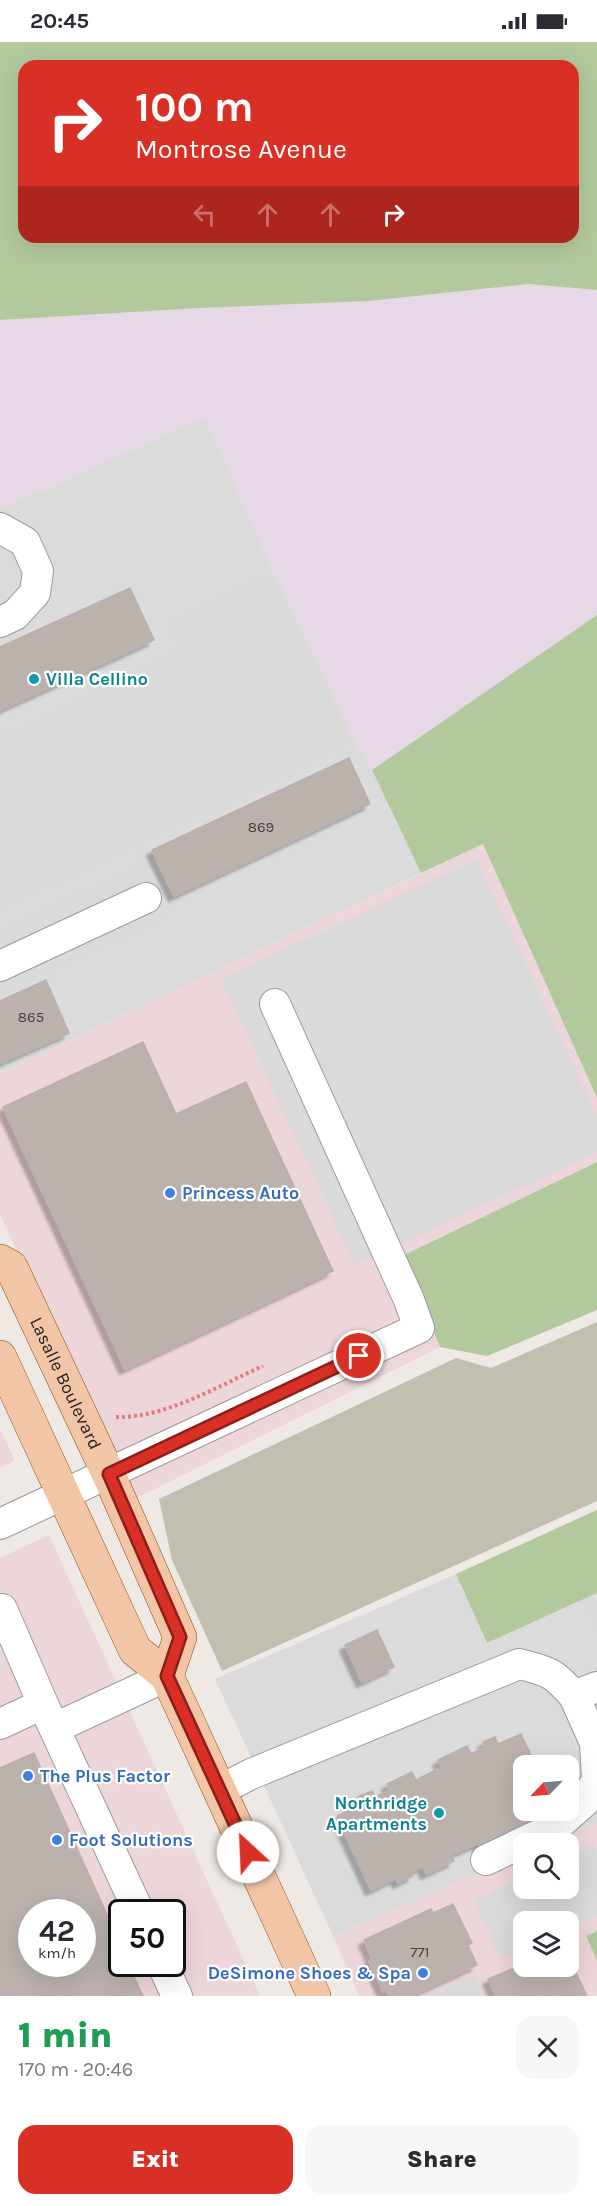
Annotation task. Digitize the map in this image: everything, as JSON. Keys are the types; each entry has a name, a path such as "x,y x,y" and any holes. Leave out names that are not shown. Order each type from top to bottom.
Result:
{"main road":[{"name":"Lasalle Boulevard","path":"0,1261 10,1267 109,1474 180,1637 167,1676"},
{"path":"0,1357 135,1650 167,1676 314,1996"}],"street":[{"path":"0,528 25,542 38,571 35,593 15,615 0,621"},
{"path":"0,966 146,898"},
{"path":"0,1524 419,1328 409,1300 275,1004"},
{"path":"2,1609 133,1899"},
{"path":"220,1790 251,1774 519,1664 556,1676 586,1691 597,1780 584,1802 557,1826 486,1860"},
{"path":"0,1724 49,1716 167,1676"},
{"path":"168,1977 177,1996"}],"path":[{"path":"86,1426 104,1416 133,1417 168,1409 273,1362"}],"shaded area":[{"path":"528,284 597,290 597,615 372,770 354,740 274,573 205,417 0,509 0,320 369,301"},
{"path":"205,417 274,573 421,873 0,1074 0,509"},
{"path":"274,573 354,740 0,909 0,738 181,651 168,624"},
{"path":"483,844 597,1098 597,1162 403,1256 440,1347 135,1499 0,1215 0,1074"},
{"path":"477,859 597,1116 597,1152 355,1265 221,979"},
{"path":"144,865 168,916 0,993 0,931"},
{"path":"597,1322 597,1501 222,1671 172,1560 159,1499 456,1358 491,1368"},
{"path":"0,1429 15,1461 0,1468"},
{"path":"49,1535 260,1996 0,1996 0,1558"},
{"path":"456,1574 487,1643 597,1593 597,1823 574,1833 513,1833 513,1859 333,1936 215,1679"},
{"path":"597,1601 597,1628 587,1606"},
{"path":"597,1823 597,1931 586,1936 597,1961 597,1996 359,1996 333,1936 513,1858 513,1899 579,1899 579,1833 573,1833"},
{"path":"594,1844 597,1850 597,1915 579,1923 579,1911 513,1911 513,1954 501,1959 474,1900 513,1882 513,1899 579,1899 579,1851"},
{"path":"475,1974 484,1996 425,1996"}],"green space":[{"path":"0,42 597,42 597,290 528,284 369,301 0,320"},
{"path":"597,615 597,1098 483,844 421,873 372,770"},
{"path":"597,1162 597,1310 487,1356 440,1347 402,1256"},
{"path":"597,1510 597,1593 487,1643 456,1574"},
{"path":"597,1931 597,1961 586,1936"}],"building":[{"name":"Villa Cellino","path":"130,588 154,640 0,710 0,647"},
{"path":"349,758 370,804 174,896 152,850"},
{"path":"46,980 69,1033 0,1063 0,1001"},
{"name":"Princess Auto","path":"143,1042 176,1114 246,1082 333,1271 125,1369 3,1107"},
{"path":"377,1630 394,1667 362,1682 345,1645"},
{"name":"Northridge Apartments","path":"521,1734 531,1755 513,1755 513,1821 533,1821 534,1824 518,1831 516,1827 506,1832 508,1837 480,1849 478,1843 451,1855 454,1861 426,1874 423,1866 411,1872 413,1876 398,1883 396,1878 371,1890 337,1816 361,1804 358,1797 372,1791 375,1797 390,1790 387,1784 412,1772 416,1780 442,1767 438,1760 467,1746 471,1754 485,1747 483,1742 495,1737 498,1744"},
{"path":"34,1753 108,1917 108,1977 134,1977 143,1996 0,1996 0,1768"},
{"path":"453,1904 472,1943 468,1945 477,1965 410,1996 389,1996 386,1990 383,1992 369,1961 372,1959 364,1940 431,1909 433,1913"},
{"path":"513,1969 513,1977 578,1977 587,1996 496,1996 488,1979"}],"place":[{"name":"Villa Cellino","path":"34,679"},
{"name":"Princess Auto","path":"170,1193"},
{"name":"The Plus Factor","path":"28,1776"},
{"name":"Northridge Apartments","path":"439,1813"},
{"name":"Foot Solutions","path":"57,1840"},
{"name":"DeSimone Shoes & Spa","path":"423,1973"}],"route":[{"path":"248,1852 167,1676 180,1637 109,1474 359,1356"}]}
